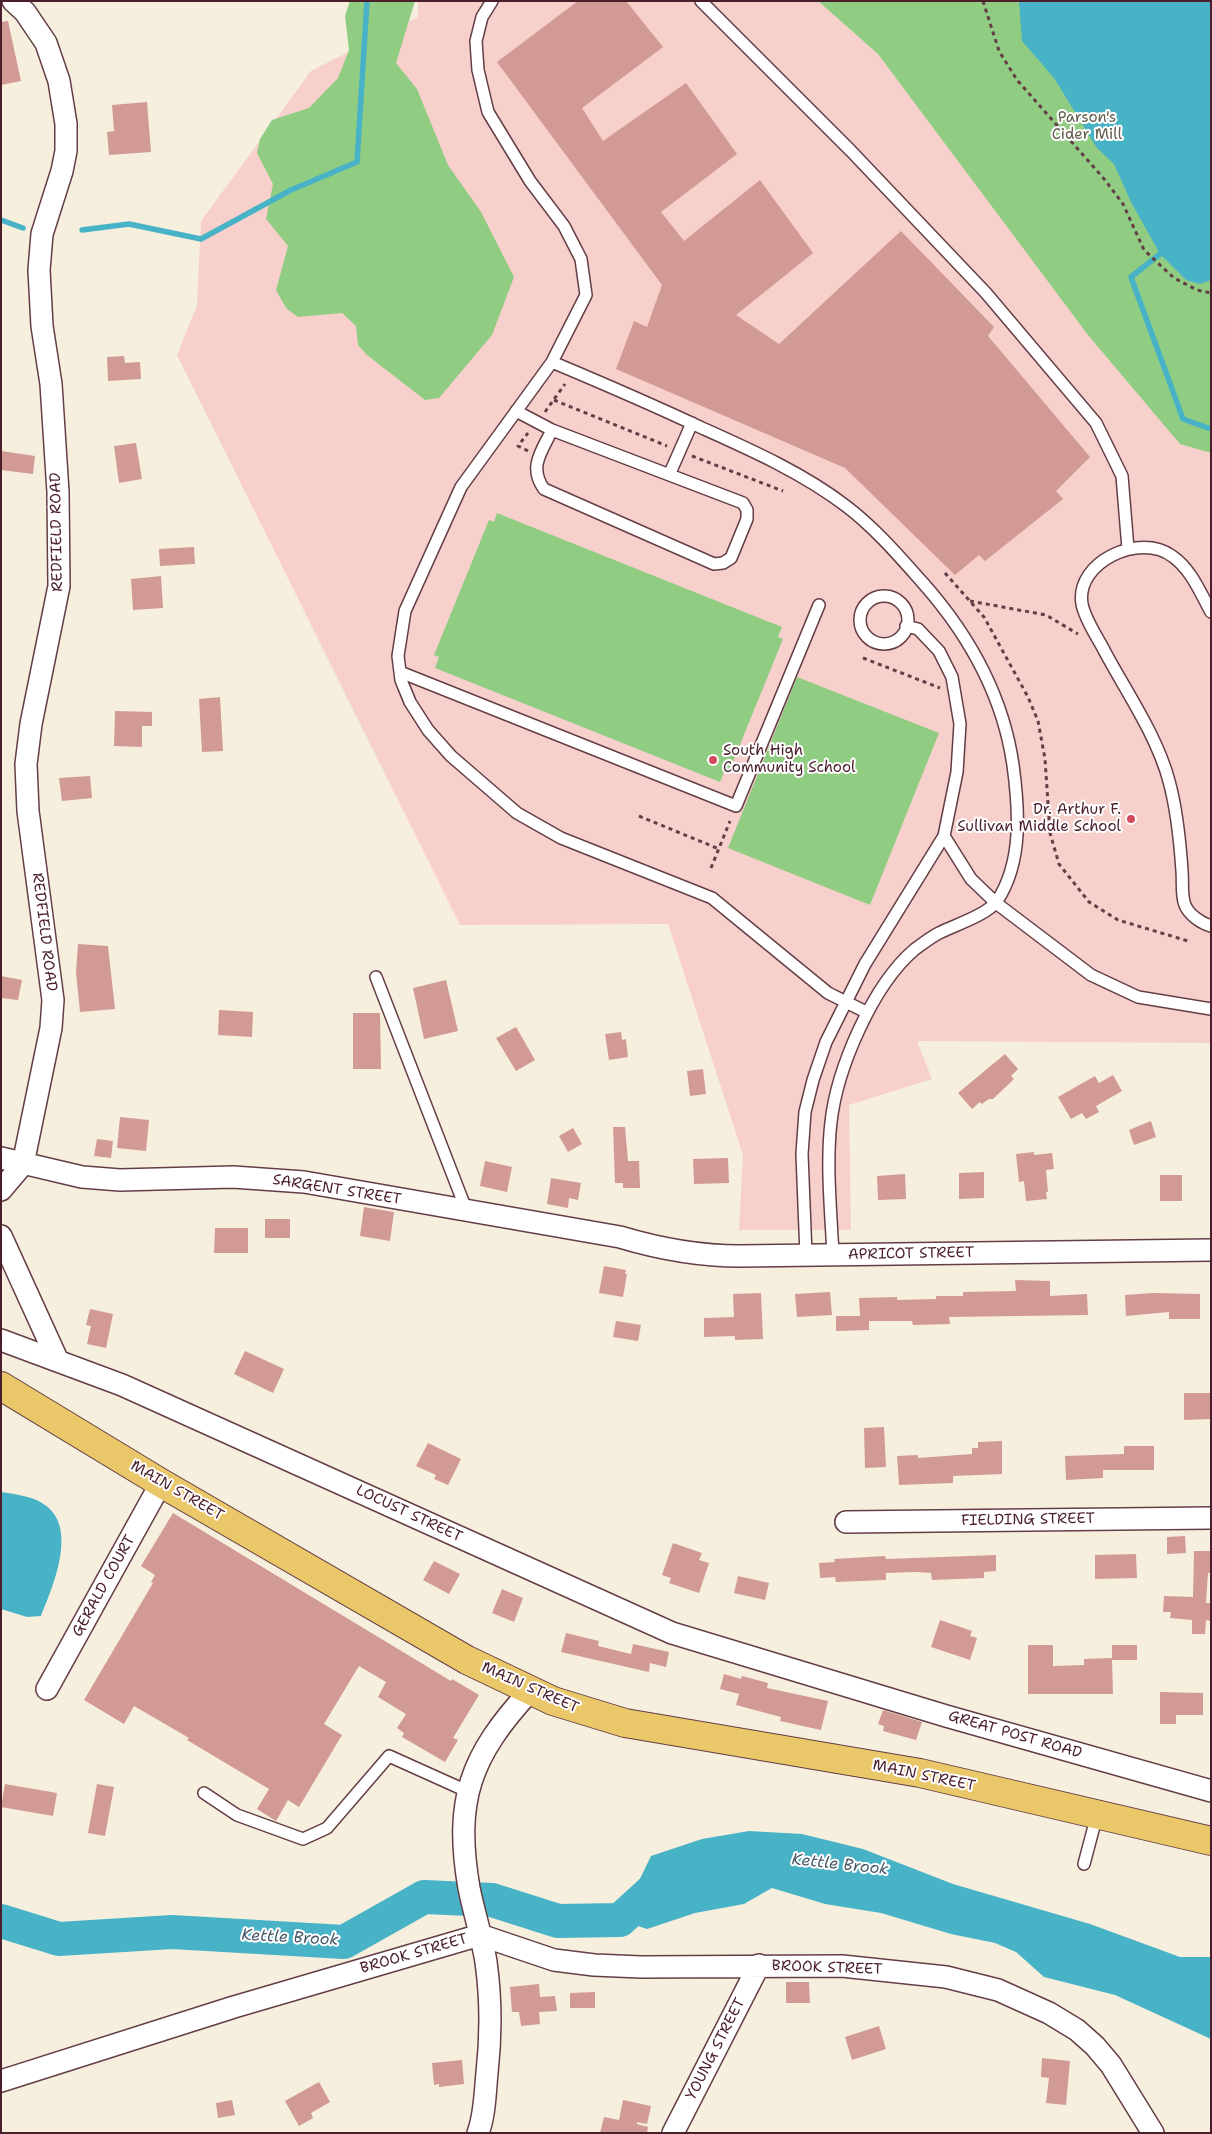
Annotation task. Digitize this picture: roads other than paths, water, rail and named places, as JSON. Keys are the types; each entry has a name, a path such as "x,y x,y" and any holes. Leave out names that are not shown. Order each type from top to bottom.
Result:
{"highway":[{"name":"MAIN STREET","path":"1,1386 161,1482 467,1660 530,1691 588,1714 625,1723 920,1773 1211,1841"}],"street":[{"name":"REDFIELD ROAD","path":"13,1 25,12 46,43 59,82 66,124 66,152 42,234 39,270 42,326 51,384 58,492 59,586 31,724 26,764 28,811 53,1000 51,1028 23,1164"},
{"name":"SARGENT STREET","path":"1,1158 82,1177 120,1180 233,1177 275,1178 470,1213 613,1236"},
{"path":"1,1190 23,1164"},
{"path":"1,1236 57,1359"},
{"name":"APRICOT STREET","path":"613,1236 689,1254 723,1256 1211,1250"},
{"name":"LOCUST STREET","path":"1,1340 57,1359 252,1442 636,1618 703,1644 820,1678"},
{"name":"GERALD COURT","path":"47,1689 161,1482"},
{"name":"FIELDING STREET","path":"846,1522 1211,1518"},
{"name":"GREAT POST ROAD","path":"820,1678 1211,1791"},
{"path":"478,2133 487,2067 489,2028 486,1962 464,1851 463,1818 469,1792 481,1757 489,1742 530,1691"},
{"name":"BROOK STREET","path":"1,2081 234,2007 478,1926 537,1955 587,1965 641,1967 759,1965 861,1968 946,1977 986,1987 1015,1997 1049,2013 1077,2030 1091,2042 1108,2060 1154,2133"},
{"name":"YOUNG STREET","path":"673,2133 759,1965"}],"lane":[{"path":"492,1 482,17 476,41 478,70 488,112 530,181 564,226 581,259 586,295 552,362 461,487 405,612 400,634 400,672 410,702 428,730 451,756 517,813 561,838 712,898 809,979 844,1003 866,1012"},
{"path":"701,1 851,151 986,293 1096,423 1122,476 1128,549"},
{"path":"552,362 747,448 846,506 881,536 949,612 978,658 999,705 1010,743 1018,821 1014,863 996,903 974,917 935,935 912,952 875,997 866,1012 839,1084 831,1122 830,1174 833,1255"},
{"path":"516,411 552,430 670,473 743,503 747,510 747,519 731,558 724,563 714,564 544,489 536,478 536,466 552,430"},
{"path":"670,473 692,423"},
{"path":"1211,612 1191,575 1172,556 1152,546 1128,549 1112,556 1092,571 1082,590 1082,605 1152,738 1169,780 1175,813 1185,905 1195,918 1211,926"},
{"path":"884,596 892,598 904,607 907,614 906,626 901,636 895,641 880,644 872,641 862,630 860,614 870,601 884,596"},
{"path":"400,672 736,806 819,605"},
{"path":"806,1255 802,1154 805,1112 820,1058 844,1003 865,964 944,836 957,772 960,724 952,676 939,651 918,629 906,626"},
{"path":"944,836 972,879 996,903 1105,984 1138,997 1211,1009"},
{"path":"376,977 464,1204 470,1213"},
{"path":"204,1793 237,1815 303,1839 327,1828 389,1756 469,1792"},
{"path":"1084,1864 1097,1815"}],"water":[{"path":"1019,1 1211,1 1211,280 1200,284 1186,280 1160,254 1131,202 1114,164 1097,148 1054,78 1022,41"},
{"path":"1,1492 28,1497 42,1503 53,1513 60,1526 62,1541 57,1573 41,1616 27,1617 1,1609"},
{"path":"749,1831 802,1834 863,1849 953,1884 1090,1924 1180,1957 1211,1957 1211,2039 1115,1995 1044,1977 1016,1952 995,1943 951,1934 881,1913 825,1904 772,1888 744,1904 695,1913 647,1929 620,1920 651,1856 702,1839"}],"waterway":[{"path":"82,230 129,224 201,239 291,190 357,162 367,1"},
{"path":"1,220 23,228"},
{"path":"1161,247 1160,254 1131,277 1183,419 1211,429"},
{"name":"Kettle Brook","path":"1,1921 59,1939 172,1932 344,1942 424,1897 492,1900 558,1921 620,1920 655,1888"}],"place":[{"name":"South High Community School","path":"713,760"},
{"name":"Dr. Arthur F. Sullivan Middle School","path":"1131,819"}],"park label":[{"name":"Parson's Cider Mill","path":"1087,126"}]}
